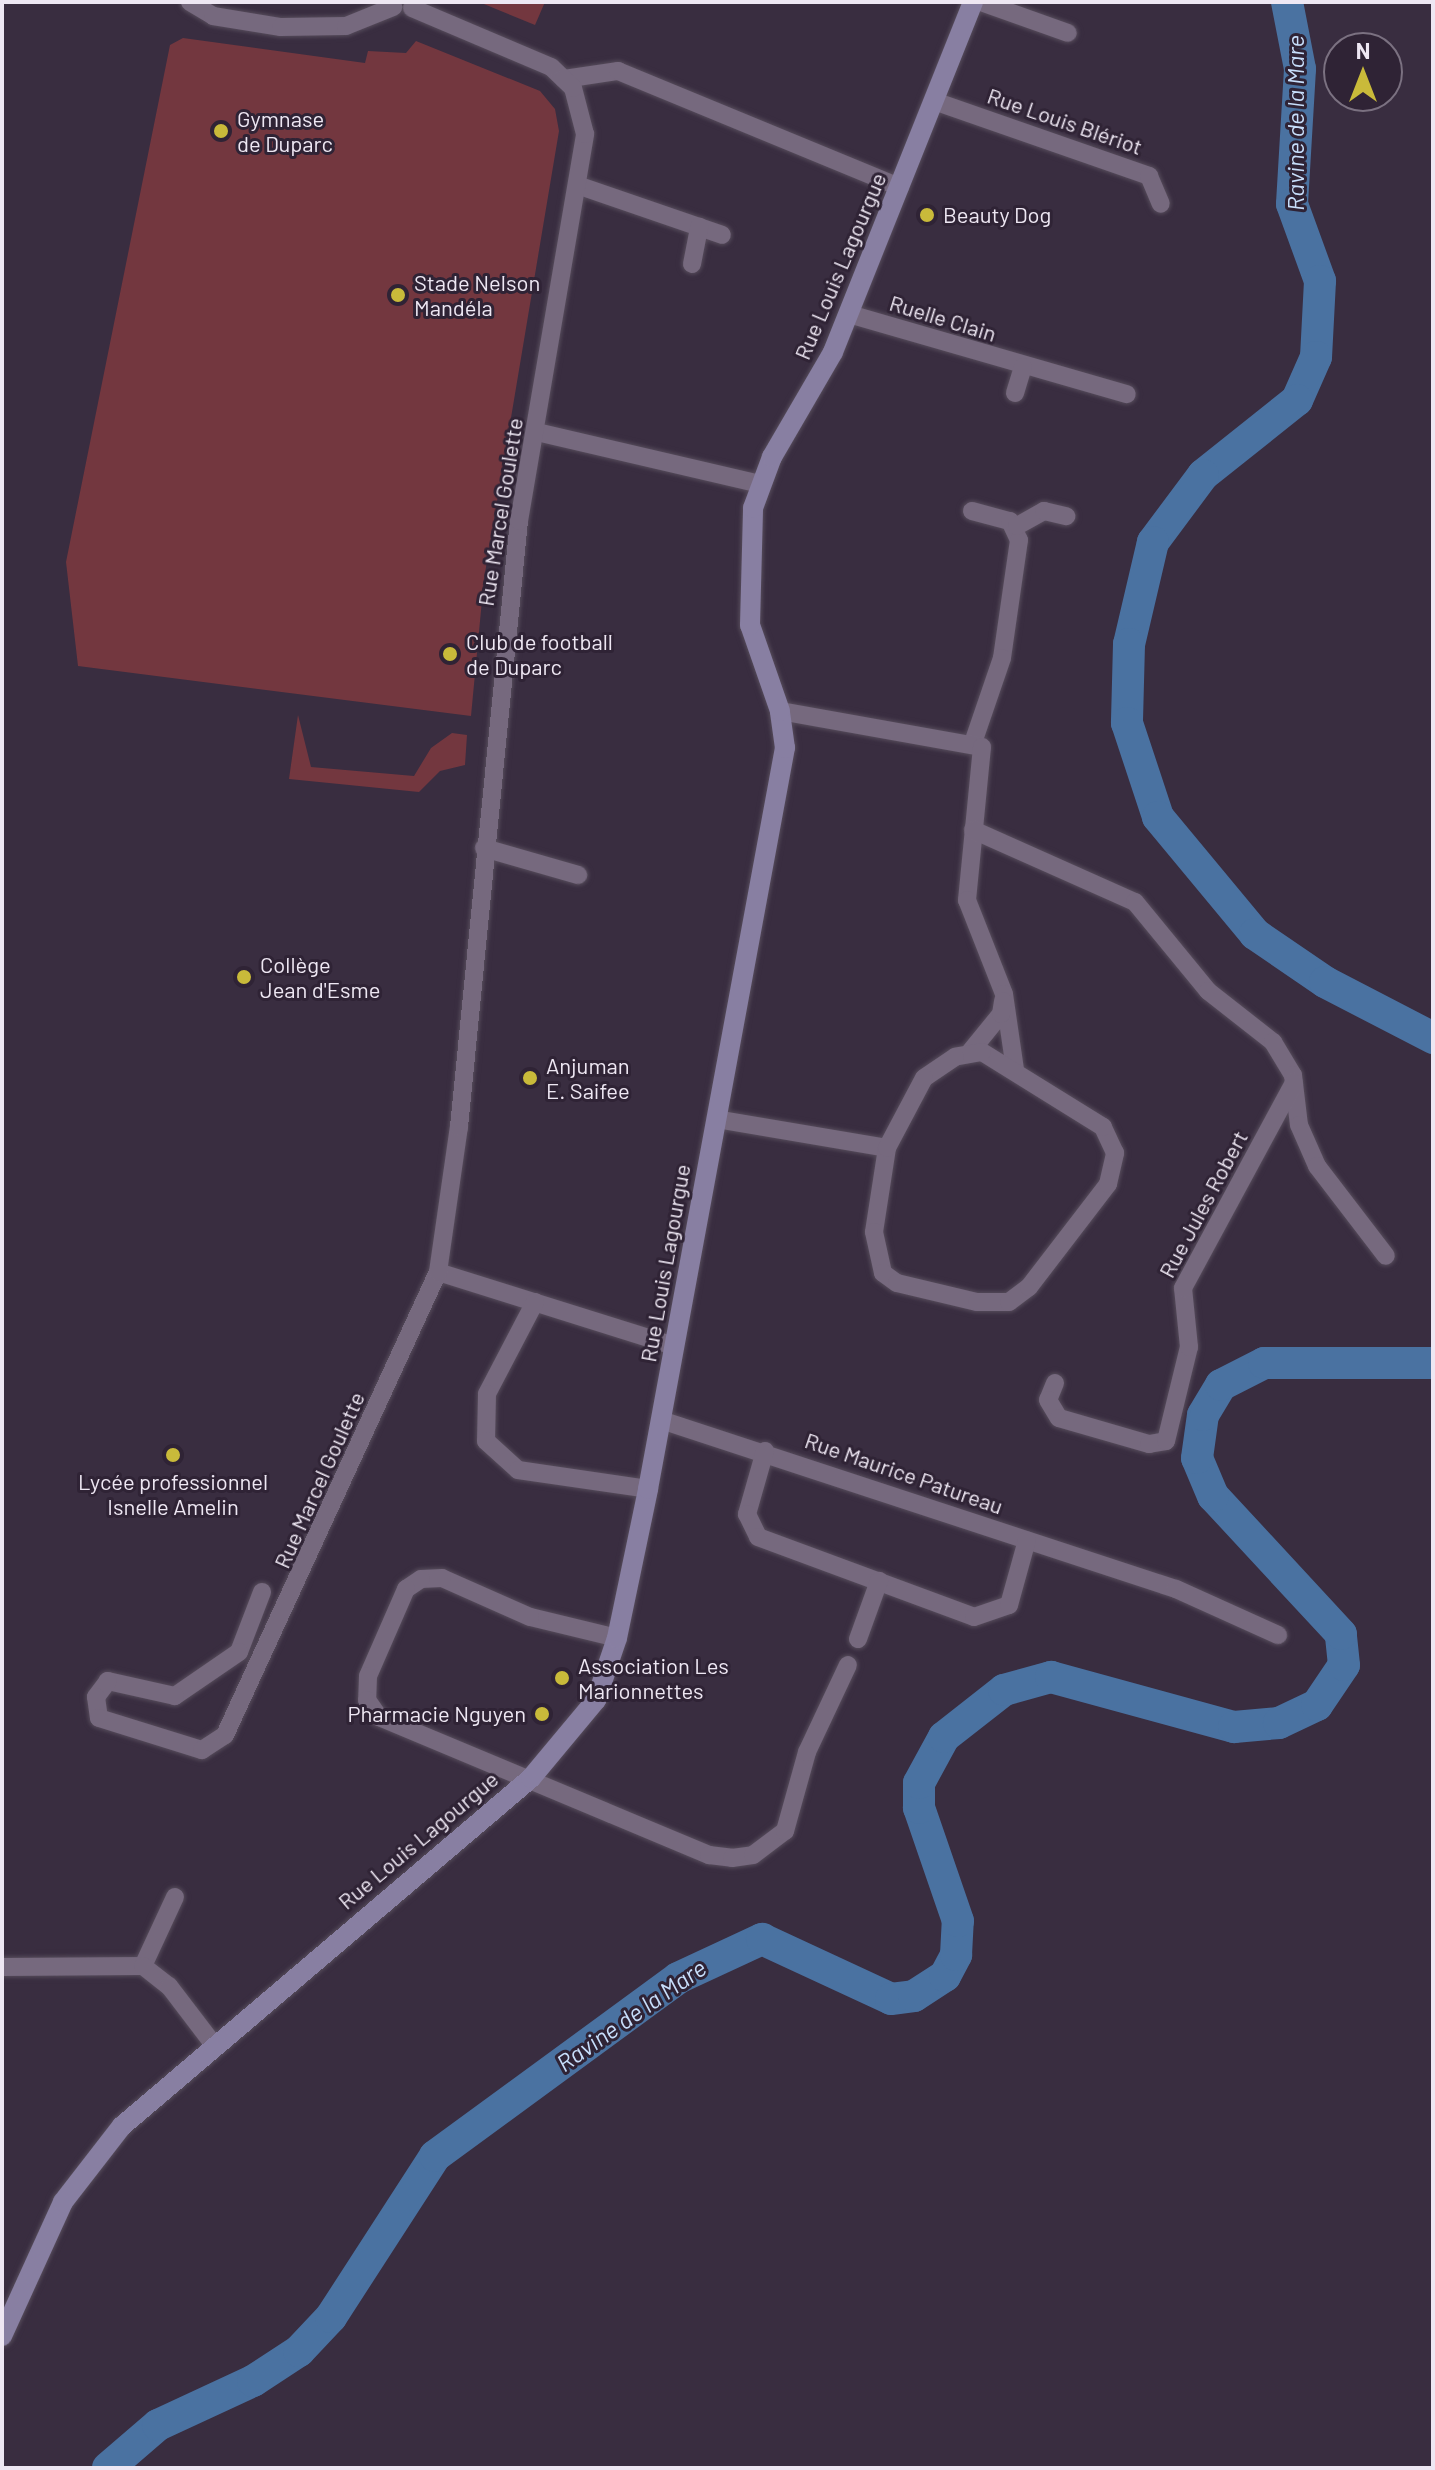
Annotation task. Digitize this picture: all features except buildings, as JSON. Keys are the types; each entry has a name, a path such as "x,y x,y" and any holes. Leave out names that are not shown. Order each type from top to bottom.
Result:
{"main road":[{"name":"Rue Louis Lagourgue","path":"2,2336 41,2243 93,2158 214,2045 531,1778 596,1700 617,1638 648,1489 785,748 780,711 750,625 749,533 761,484 849,314 973,2"}],"street":[{"path":"190,2 213,16 294,27 346,26 403,5 564,79 618,71 900,187"},
{"path":"981,2 1068,33"},
{"name":"Rue Marcel Goulette","path":"262,1592 239,1652 175,1696 108,1681 96,1697 99,1718 202,1750 225,1735 438,1272 459,1127 484,848 519,521 580,186 584,117 564,79"},
{"name":"Rue Louis Blériot","path":"934,101 1149,176 1161,204"},
{"path":"580,186 722,235"},
{"path":"692,264 699,227"},
{"name":"Ruelle Clain","path":"849,314 1023,367 1127,394"},
{"path":"1015,393 1023,367"},
{"path":"537,432 761,484"},
{"path":"972,511 1017,526 1044,511 1066,516"},
{"path":"1015,1069 1004,994 967,900 973,830 986,761 974,740 1002,658 1017,526"},
{"path":"780,711 974,740"},
{"path":"973,830 1135,902 1208,991 1282,1051 1295,1082 1312,1157 1386,1256"},
{"path":"484,848 578,875"},
{"path":"970,1052 1015,1069 1103,1127 1115,1153 1108,1184 1018,1299 977,1302 897,1283 883,1273 874,1232 887,1148 924,1078 970,1052 1001,1014 1004,994"},
{"name":"Rue Jules Robert","path":"1055,1383 1048,1400 1059,1418 1149,1444 1166,1441 1189,1347 1183,1288 1295,1082"},
{"path":"716,1119 887,1148"},
{"path":"438,1272 674,1346"},
{"path":"535,1302 487,1394 486,1441 518,1470 648,1489"},
{"name":"Rue Maurice Patureau","path":"661,1420 765,1451 1176,1589 1278,1635"},
{"path":"765,1451 748,1504 751,1530 974,1617 993,1616 1009,1605 1027,1540"},
{"path":"617,1638 530,1617 442,1578 406,1589 368,1676 370,1708 709,1855 753,1855 785,1831 807,1752 848,1665"},
{"path":"858,1639 879,1581"},
{"path":"143,1966 175,1897"},
{"path":"2,1967 143,1966 169,1986 214,2045"}],"shaded area":[{"path":"479,2 545,2 535,25"},
{"path":"183,38 365,63 368,51 406,53 416,41 540,91 555,109 559,131 484,579 471,716 78,666 66,562 170,45"},
{"path":"298,715 311,767 414,776 431,748 452,733 467,735 465,765 440,771 419,792 289,779"}],"waterway":[{"name":"Ravine de la Mare","path":"1287,2 1300,69 1292,204 1320,281 1316,357 1297,400 1203,475 1153,542 1129,644 1127,723 1158,817 1255,934 1325,982 1433,1038"},
{"name":"Ravine de la Mare","path":"108,2468 158,2425 253,2381 299,2351 331,2317 435,2156 678,1978 762,1939 891,1999 914,1996 945,1976 956,1955 958,1921 919,1808 919,1783 944,1737 1004,1690 1051,1677 1234,1727 1279,1723 1317,1705 1344,1665 1341,1634 1213,1496 1197,1458 1203,1415 1221,1385 1264,1363 1433,1363"}],"place":[{"name":"Gymnase de Duparc","path":"221,131"},
{"name":"Beauty Dog","path":"927,215"},
{"name":"Stade Nelson Mandéla","path":"398,295"},
{"name":"Club de football de Duparc","path":"450,654"},
{"name":"Collège Jean d'Esme","path":"244,977"},
{"name":"Anjuman E. Saifee","path":"530,1078"},
{"name":"Lycée professionnel Isnelle Amelin","path":"173,1455"},
{"name":"Association Les Marionnettes","path":"562,1678"},
{"name":"Pharmacie Nguyen","path":"542,1714"}]}
